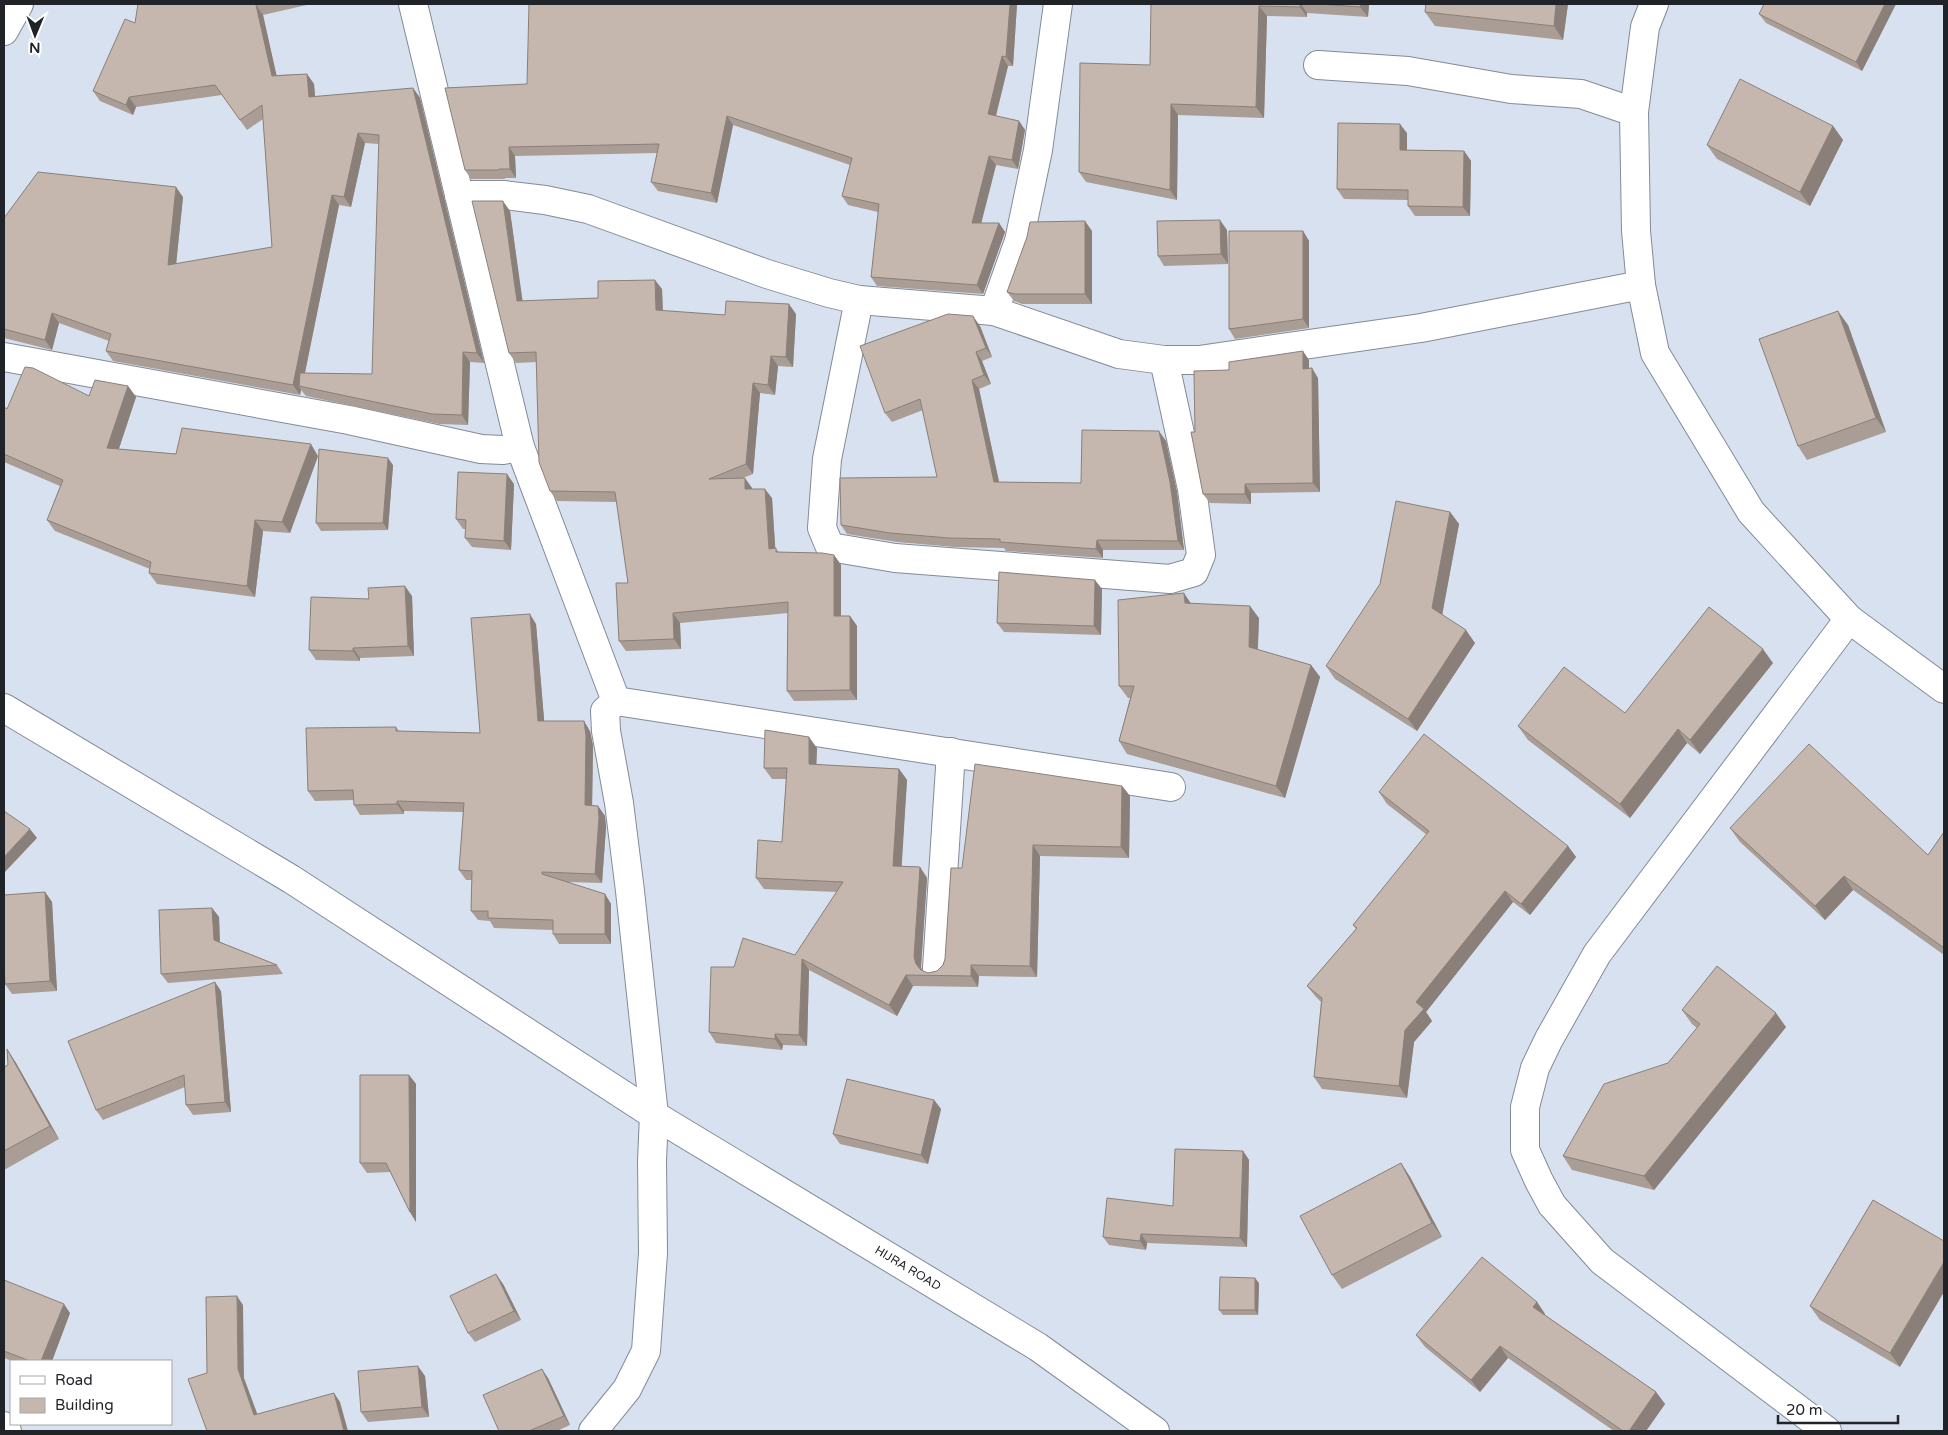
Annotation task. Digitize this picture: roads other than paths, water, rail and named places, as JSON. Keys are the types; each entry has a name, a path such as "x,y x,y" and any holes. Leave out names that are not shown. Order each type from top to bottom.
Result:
{"street":[{"path":"4,31 19,4"},
{"path":"413,4 520,447 616,702"},
{"path":"994,311 1019,241 1038,150 1058,4"},
{"path":"1654,4 1645,27 1634,112 1636,231 1640,285 1655,353 1750,512 1849,619 1944,689"},
{"path":"1318,64 1408,72 1511,88 1581,94 1634,112"},
{"path":"459,195 504,195 545,200 588,209 767,274 829,293 858,300 994,311 1119,354 1164,360 1199,360 1421,328 1640,285"},
{"path":"858,300 827,459 822,528 830,547 895,558 1170,579 1194,572 1201,555 1192,488 1164,360"},
{"path":"4,358 349,420 481,449 503,450 520,447"},
{"path":"1827,1431 1602,1261 1552,1205 1539,1181 1526,1150 1525,1107 1535,1068 1549,1039 1597,954 1849,619"},
{"path":"616,702 1171,787"},
{"path":"593,1431 627,1389 646,1351 653,1253 652,1161 654,1115 628,871 619,804 606,731 606,711 616,702"},
{"name":"HIJRA ROAD","path":"4,708 291,879 654,1115 1038,1347 1155,1431"},
{"path":"937,968 951,752"},
{"path":"4,1426 7,1431"}]}
